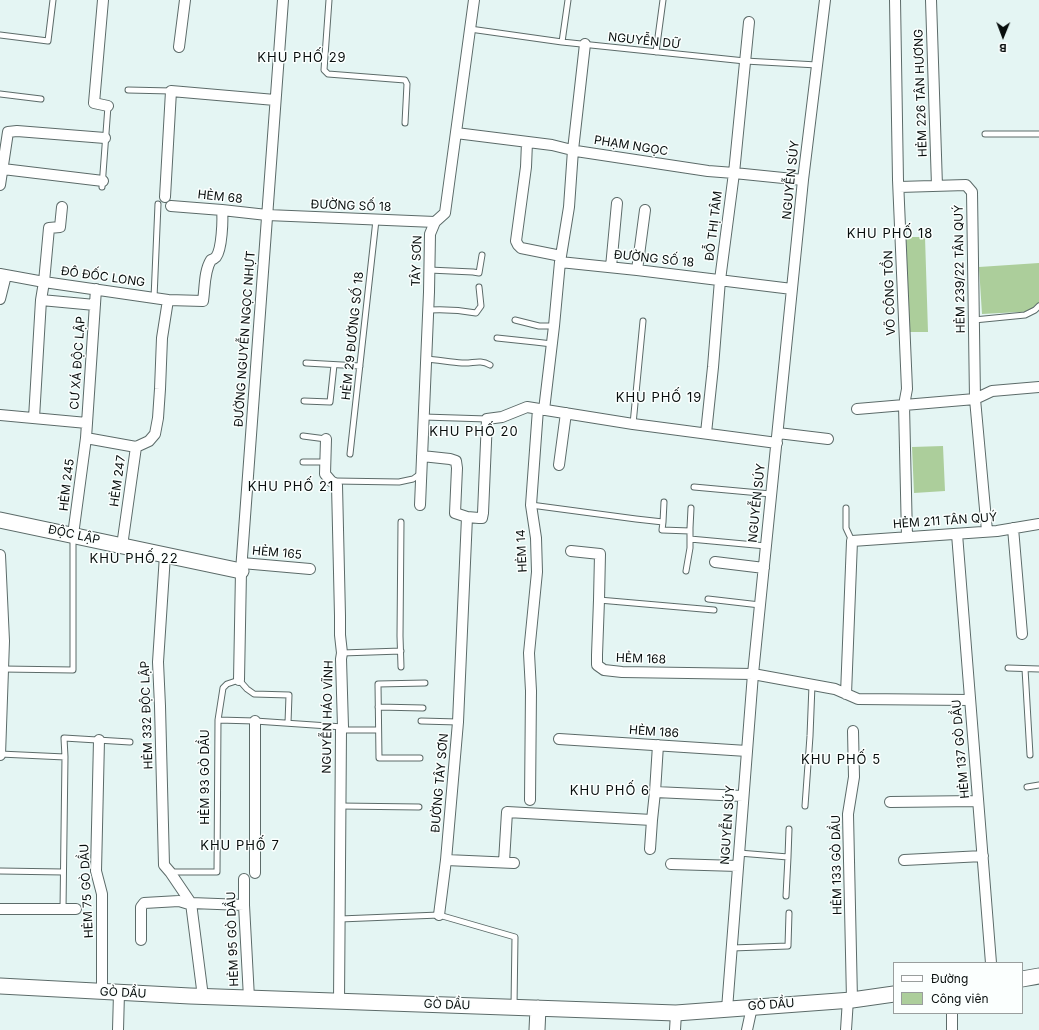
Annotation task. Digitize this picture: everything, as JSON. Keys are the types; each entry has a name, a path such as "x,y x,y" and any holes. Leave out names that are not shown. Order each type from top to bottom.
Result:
{"street":[{"path":"103,0 94,103 108,106"},
{"path":"179,46 185,0"},
{"name":"ĐƯỜNG NGUYỄN NGỌC NHỰT","path":"238,680 241,567 283,0"},
{"name":"TÂY SƠN","path":"420,505 430,234 435,222 445,213 474,0"},
{"name":"NGUYỄN SÚY","path":"727,1009 753,674 792,289 825,0"},
{"name":"VÕ CÔNG TỒN","path":"895,0 899,187 907,389 904,405 907,537"},
{"name":"HẺM 226 TÂN HƯƠNG","path":"931,0 937,186"},
{"name":"ĐỖ THỊ TÂM","path":"706,433 720,280 734,173 749,22"},
{"name":"HẺM 14","path":"530,800 531,691 529,653 537,572 536,538 531,505 541,409 552,344 561,259 569,207 573,150 585,44"},
{"path":"165,202 171,91 275,100"},
{"path":"0,185 3,169 3,138 8,132 17,131 105,138"},
{"name":"PHẠM NGỌC","path":"456,133 552,145 573,150 708,171 804,180"},
{"name":"ĐƯỜNG SỐ 18","path":"527,142 526,167 516,241 518,246 521,248 561,259 611,267 792,289"},
{"path":"3,169 102,184"},
{"name":"HẺM 239/22 TÂN QUÝ","path":"899,187 966,185 972,192 975,399 987,531"},
{"name":"HẺM 68","path":"165,202 267,215"},
{"path":"611,267 617,203"},
{"path":"34,418 41,300 49,228 60,227 62,207"},
{"name":"ĐÔ ĐỐC LONG","path":"3,275 168,300 203,301 206,274 209,263 217,255 221,238 223,220 222,210"},
{"path":"637,270 645,210"},
{"name":"ĐƯỜNG SỐ 18","path":"267,215 435,222"},
{"path":"0,299 3,275"},
{"name":"CƯ XÁ ĐỘC LẬP","path":"86,438 96,289"},
{"path":"41,300 95,306"},
{"path":"136,447 149,441 155,434 158,418 162,338 168,300"},
{"path":"857,409 975,399 992,391 1039,387"},
{"path":"422,456 456,461 455,513 468,517 482,518 487,419 502,417 527,407 632,424 706,433 777,438 828,439"},
{"path":"559,465 566,413"},
{"path":"0,415 86,423"},
{"name":"HẺM 247","path":"86,438 136,447 122,546"},
{"name":"HẺM 245","path":"73,535 86,438"},
{"name":"NGUYỄN HÁO VĨNH","path":"326,439 325,474 337,486 340,635 342,653 339,1002"},
{"name":"ĐƯỜNG TÂY SƠN","path":"439,914 446,860 458,722 468,517"},
{"name":"ĐỘC LẬP","path":"0,520 165,555 241,567"},
{"name":"HẺM 211 TÂN QUÝ","path":"852,541 957,534 1039,524"},
{"path":"1013,528 1022,634"},
{"name":"HẺM 137 GÒ DẦU","path":"957,534 991,962"},
{"path":"846,694 852,541"},
{"name":"HẺM 168","path":"571,551 600,554 600,600 597,665 604,670 622,672 753,674"},
{"path":"0,555 3,669 0,755"},
{"name":"HẺM 332 ĐỘC LẬP","path":"165,555 158,662 164,865 170,872"},
{"path":"715,562 764,568"},
{"name":"HẺM 165","path":"241,567 310,569"},
{"path":"753,674 835,689 858,699 970,700"},
{"path":"255,721 255,873"},
{"name":"HẺM 133 GÒ DẦU","path":"846,1030 850,1000 848,814 854,777 853,731"},
{"name":"HẺM 186","path":"559,739 747,751"},
{"name":"HẺM 75 GÒ DẦU","path":"99,740 96,871 102,894 102,992"},
{"path":"650,849 658,745"},
{"path":"655,792 743,796"},
{"path":"890,802 978,801"},
{"path":"504,862 507,812 652,820"},
{"path":"904,860 983,856"},
{"path":"446,860 514,863"},
{"path":"671,864 738,866"},
{"path":"170,872 191,904 203,997"},
{"name":"HẺM 95 GÒ DẦU","path":"244,879 249,998"},
{"path":"142,940 141,907 144,904 179,901 191,904 244,905"},
{"path":"0,909 76,909"},
{"path":"1023,978 1039,976"},
{"name":"GÒ DẦU","path":"0,986 203,997 676,1013 850,1000 893,994"},
{"path":"118,1030 119,993"},
{"path":"747,1030 752,1007"},
{"path":"537,1030 538,1008"},
{"path":"675,1030 676,1013"},
{"path":"952,1014 952,1030"}],"lane":[{"path":"0,35 48,41 53,0"},
{"path":"329,0 324,70 328,74 405,80 407,84 406,123"},
{"path":"562,42 568,0"},
{"path":"656,52 663,0"},
{"name":"NGUYỄN DỮ","path":"470,29 562,42 656,52 746,61 818,65"},
{"path":"128,90 171,91"},
{"path":"0,94 41,99"},
{"path":"102,184 108,106"},
{"path":"986,134 1039,134"},
{"path":"154,298 165,202"},
{"name":"HẺM 29 ĐƯỜNG SỐ 18","path":"350,454 376,220"},
{"path":"429,270 452,270 479,273 482,255"},
{"path":"428,310 452,310 476,313 481,306 479,287"},
{"path":"974,320 1025,315 1035,310 1039,306"},
{"path":"515,320 538,326 554,326"},
{"path":"632,424 643,321"},
{"path":"497,338 552,344"},
{"path":"426,359 463,363 484,362 490,365"},
{"path":"306,363 360,366"},
{"path":"304,401 330,402 334,364"},
{"path":"424,417 487,419"},
{"path":"303,436 326,439"},
{"path":"303,462 325,462"},
{"path":"331,481 399,482 413,480 421,473"},
{"path":"694,487 771,494"},
{"path":"664,502 662,530 690,531"},
{"path":"531,505 663,522"},
{"path":"686,571 690,548 692,508"},
{"path":"846,508 846,528 852,541"},
{"path":"401,667 400,636 402,522"},
{"path":"3,669 73,670 73,535"},
{"path":"690,539 766,546"},
{"path":"708,598 760,605"},
{"path":"600,600 714,610"},
{"path":"342,653 401,651"},
{"path":"1008,668 1039,669"},
{"path":"1025,669 1030,755"},
{"path":"288,723 289,695 254,694 238,680 227,684 223,688 218,720 288,723 378,730"},
{"path":"420,758 378,758 378,684 425,683"},
{"path":"805,806 812,685"},
{"path":"378,707 424,708"},
{"name":"HẺM 93 GÒ DẦU","path":"170,872 217,872 218,720"},
{"path":"422,721 458,722"},
{"path":"63,909 64,738 130,742"},
{"path":"0,755 65,757"},
{"path":"1027,787 1039,785"},
{"path":"340,806 419,807"},
{"path":"786,896 789,829"},
{"path":"739,853 788,857"},
{"path":"0,871 63,872"},
{"path":"732,948 788,946 789,913"},
{"path":"340,919 439,914 515,937 514,1008"}],"green space":[{"path":"906,237 925,237 928,332 909,332"},
{"path":"1039,263 1039,311 982,314 979,267"},
{"path":"943,446 945,491 914,493 912,447"}],"district":[{"name":"KHU PHỐ 29","path":"302,58"},
{"name":"KHU PHỐ 18","path":"890,234"},
{"name":"KHU PHỐ 19","path":"659,398"},
{"name":"KHU PHỐ 20","path":"474,432"},
{"name":"KHU PHỐ 21","path":"291,487"},
{"name":"KHU PHỐ 22","path":"134,559"},
{"name":"KHU PHỐ 5","path":"841,760"},
{"name":"KHU PHỐ 6","path":"610,791"},
{"name":"KHU PHỐ 7","path":"240,846"}]}
